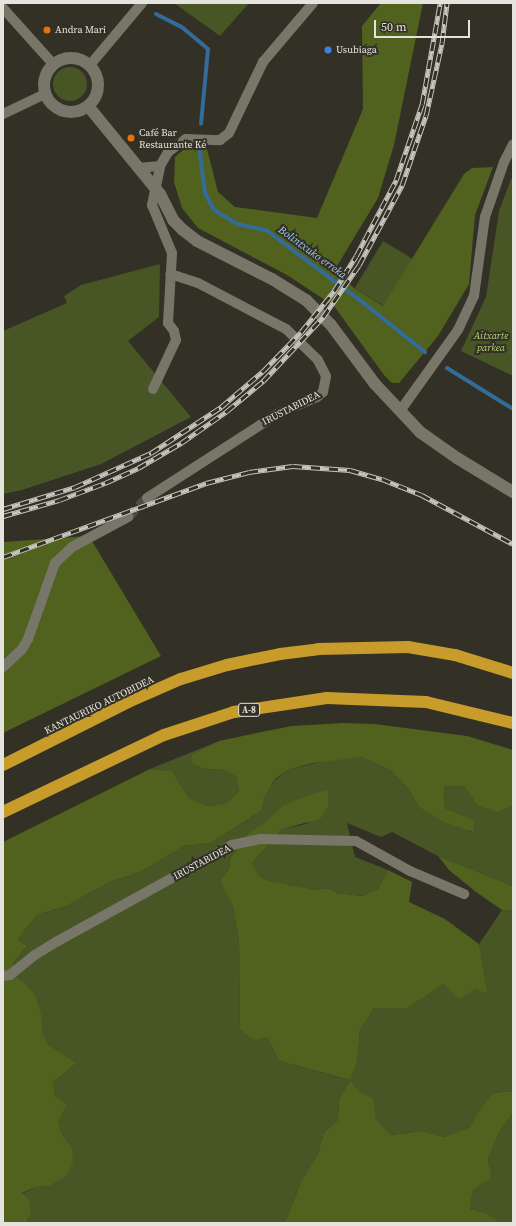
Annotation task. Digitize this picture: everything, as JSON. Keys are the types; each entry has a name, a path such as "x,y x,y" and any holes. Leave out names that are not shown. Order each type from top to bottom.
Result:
{"highway":[{"name":"KANTAURIKO AUTOBIDEA","path":"3,765 128,702 182,680 227,664 280,654 318,649 408,647 455,655 513,673"},
{"name":"A-8","path":"3,812 164,734 234,712 327,698 426,702 513,723"}],"street":[{"path":"90,65 142,3"},
{"path":"153,389 176,340 168,322 172,253 152,206 154,188 160,166 168,152 186,139 220,140 229,133 263,62 314,3"},
{"path":"3,8 53,64"},
{"path":"68,58 83,60 90,65 98,82 94,100 88,106 76,112 63,112 49,102 45,94 44,78 53,64 68,58"},
{"path":"3,114 45,94"},
{"path":"88,106 154,188 173,220 197,241 272,279 318,310 400,411 433,442 513,492"},
{"path":"400,411 458,330 474,296 485,217 504,162 513,144"},
{"path":"138,168 160,166"},
{"name":"IRUSTABIDEA","path":"146,498 279,413 317,397 323,392 326,376 318,360 286,329 198,283 170,274"},
{"path":"3,667 22,649 28,639 55,563 72,547 128,517"},
{"name":"IRUSTABIDEA","path":"3,976 10,975 51,945 232,845 260,839 356,841 410,870 464,894"}],"green space":[{"path":"174,3 249,3 220,36"},
{"path":"381,3 423,3 394,145 378,198 337,266 312,249 354,288 383,306 464,174 472,168 493,167 475,215 469,284 438,336 399,383 392,383 384,375 334,306 287,275 198,228 182,208 174,182 175,157 188,146 207,149 218,192 235,207 317,218 363,109 362,26"},
{"path":"70,67 82,72 87,84 82,96 70,101 58,96 53,84 58,72"},
{"name":"Aitxarte parkea","path":"511,179 513,179 513,376 461,351 486,297 499,211"},
{"path":"383,241 413,259 385,306 355,288"},
{"path":"160,264 159,317 128,341 191,417 101,464 22,490 3,494 3,331 67,303 64,296 81,285"},
{"path":"89,536 161,656 3,733 3,542"},
{"path":"343,723 375,724 467,736 513,750 513,805 497,812 477,805 464,786 444,786 445,808 475,820 473,832 444,822 420,808 407,787 390,770 361,757 313,763 290,769 275,779 264,798 262,810 211,843 184,846 141,872 112,881 66,906 37,915 18,939 27,946 13,963 18,979 24,982 36,997 42,1018 42,1032 49,1045 77,1063 53,1082 55,1096 67,1104 58,1121 62,1134 72,1148 73,1163 65,1177 50,1186 36,1187 22,1193 29,1200 31,1213 26,1223 3,1223 3,842 150,769 172,771 189,798 208,806 226,803 239,791 236,777 225,770 206,769 193,764 191,755 219,741 252,734 292,726"},
{"path":"219,741 192,755 206,769 225,770 236,777 239,791 226,803 208,806 189,798 172,771 150,769"},
{"path":"361,757 390,770 407,787 420,808 472,832 475,820 445,808 444,786 464,786 477,805 513,805 513,886 438,856 392,832 381,837 347,823 355,857 388,870 378,889 362,896 337,893 328,888 316,890 266,880 258,875 252,863 282,829 306,824 328,806 329,791 283,805 266,821 249,832 231,857 229,869 220,881 233,907 239,941 240,1029 267,1037 279,1061 349,1080 357,1062 360,1030 374,1008 408,1008 444,984 475,989 488,995 479,944 502,910 513,911 513,1091 493,1093 479,1110 470,1127 444,1137 421,1131 391,1135 376,1119 372,1099 359,1091 350,1080 339,1100 338,1120 324,1132 317,1156 302,1179 285,1223 26,1223 31,1213 22,1194 36,1187 50,1186 65,1177 72,1148 62,1134 58,1121 53,1082 77,1063 49,1045 42,1032 42,1018 18,979 13,963 27,946 18,939 37,915 66,906 112,881 141,872 184,846 211,843 262,810 263,798 275,780 290,769 338,758"},
{"path":"329,790 328,807 320,819 282,829 252,863 258,875 266,880 316,890 328,888 337,893 362,896 378,889 388,870 412,882 409,902 445,919 479,944 488,995 475,989 459,999 444,984 408,1008 374,1008 360,1030 357,1062 350,1080 279,1061 267,1037 254,1040 240,1029 239,941 233,907 220,881 229,869 231,857 249,832 266,821 283,805 315,793"},
{"path":"438,856 513,886 513,911 502,910 476,892 449,870"},
{"path":"350,1080 359,1091 373,1099 376,1119 391,1135 421,1131 444,1137 470,1127 479,1110 493,1093 513,1091 513,1112 498,1134 488,1159 492,1178 473,1190 470,1209 489,1214 500,1223 285,1223 302,1179 317,1156 324,1132 338,1120 339,1100"},
{"path":"513,1112 513,1223 500,1223 489,1214 470,1209 473,1190 492,1178 488,1159 498,1134"}],"waterway":[{"name":"Bolintxuko erreka","path":"156,14 183,28 208,49 201,124"},
{"name":"Bolintxuko erreka","path":"199,145 205,193 214,210 237,224 266,230 357,298 425,352"},
{"path":"447,368 513,409"}],"tunnel":[{"path":"128,517 147,498"}],"railway":[{"path":"3,509 75,487 151,453 221,407 263,371 301,332 334,291 356,256 396,180 422,104 440,3"},
{"path":"3,516 59,500 105,483 138,468 181,443 227,411 263,381 323,317 359,265 402,185 426,115 442,42 447,3"},
{"path":"3,557 206,483 249,472 293,466 350,470 382,479 422,495 513,544"}],"place":[{"name":"Andra Mari","path":"47,30"},
{"name":"Usubiaga","path":"328,50"},
{"name":"Café Bar Restaurante Ké","path":"131,138"}]}
